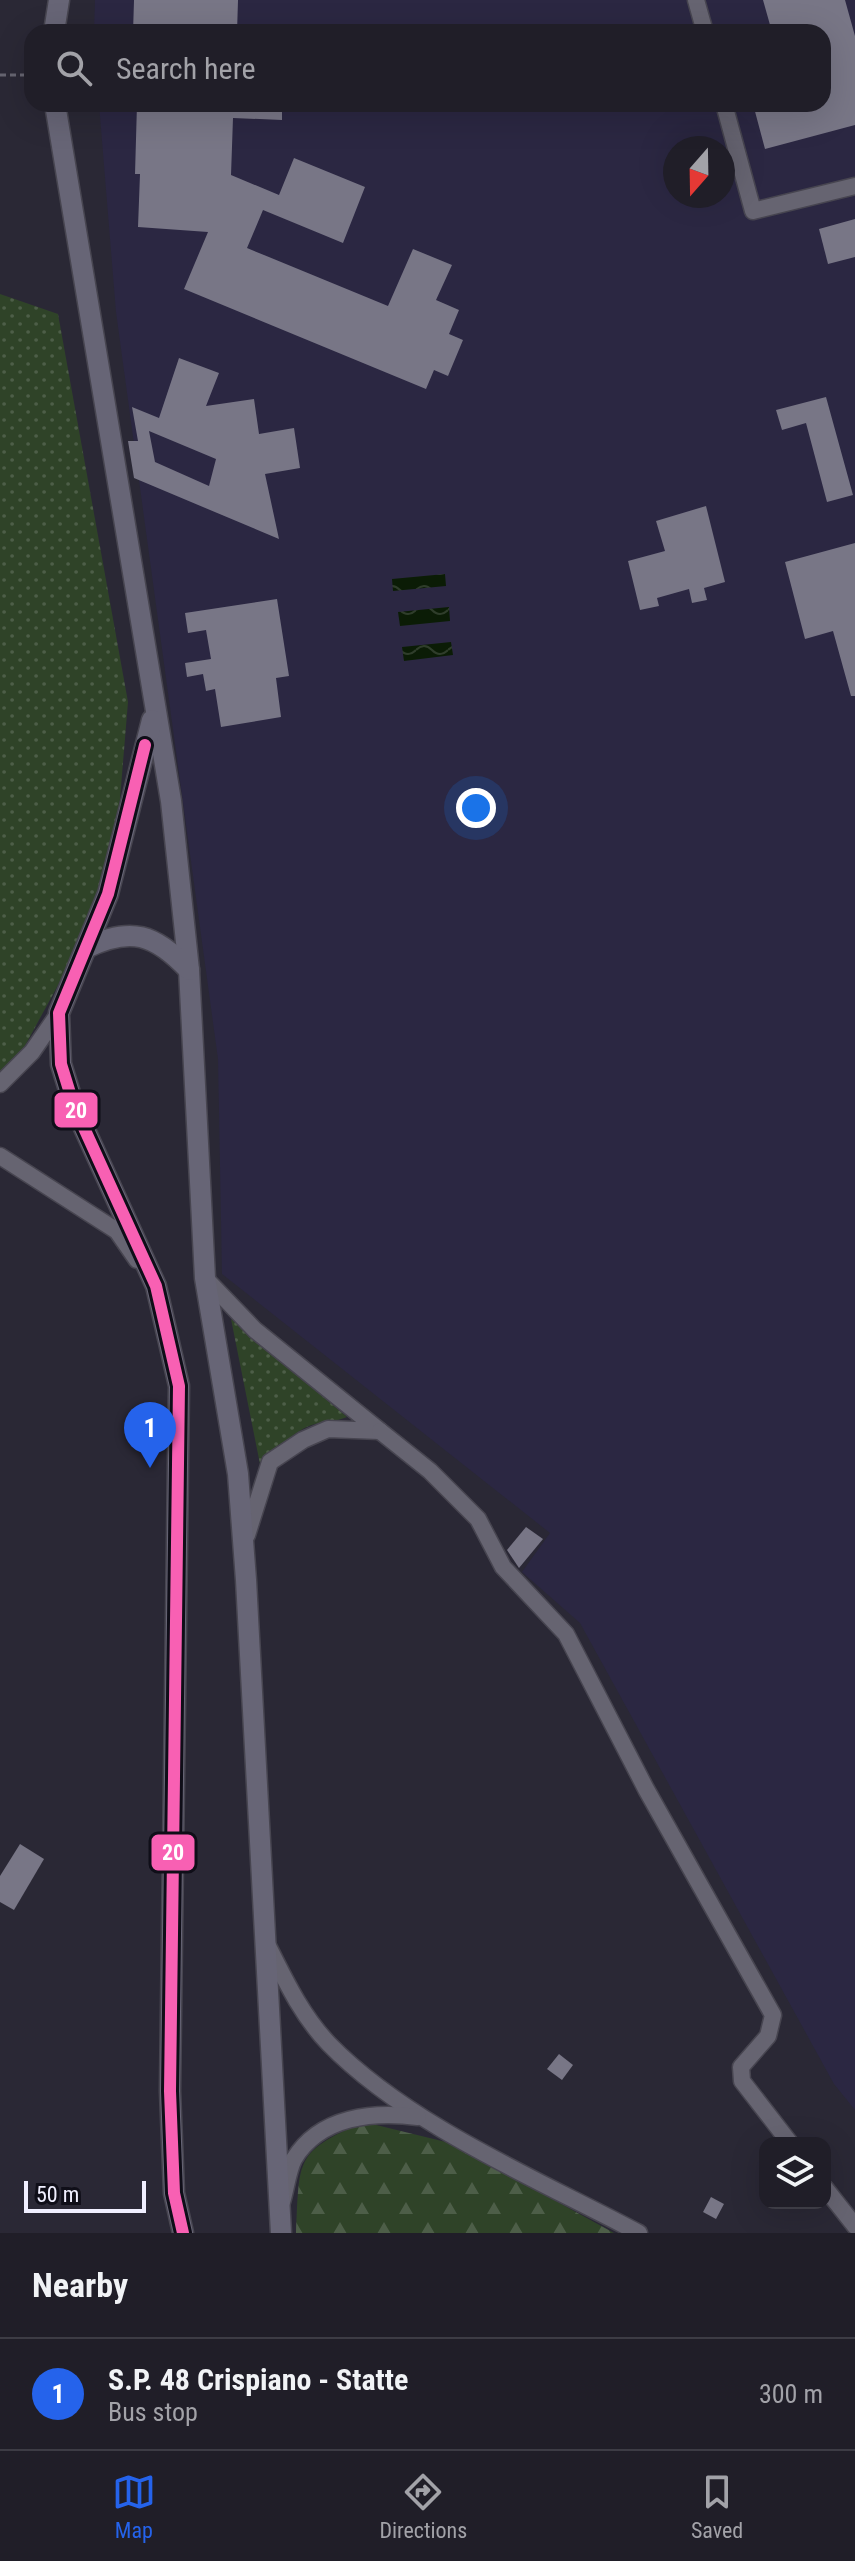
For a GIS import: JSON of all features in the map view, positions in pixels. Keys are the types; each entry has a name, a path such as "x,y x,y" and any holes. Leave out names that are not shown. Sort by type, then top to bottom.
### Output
{"main road":[{"path":"55,24 59,0"},
{"path":"56,112 153,712 171,801 189,970 205,1278 238,1474 244,1548 281,2233"},
{"path":"153,712 108,894 59,1013 61,1064 74,1106 156,1286 179,1386 170,2091 174,2193 183,2233"},
{"path":"86,948 112,935 145,937 167,947 189,970"}],"street":[{"path":"696,0 703,24"},
{"path":"726,112 753,211 855,186"},
{"path":"0,1084 32,1052 59,1013"},
{"path":"0,1156 117,1231 156,1286"},
{"path":"205,1278 255,1330 430,1471 478,1519 503,1567 566,1634 646,1789 773,2015 768,2036 741,2067 742,2081 785,2137"},
{"path":"244,1548 270,1462 303,1440 328,1429 380,1431"},
{"path":"267,1945 295,1999 329,2044 419,2117 639,2233"},
{"path":"280,2211 294,2159 327,2125 385,2112 419,2117"},
{"path":"831,2196 855,2226"}],"path":[{"path":"0,75 24,75"}],"shaded area":[{"path":"95,0 855,0 855,2110 834,2084 580,1623 522,1572 550,1533 222,1274 218,1059 116,312 100,112 831,112 831,24 94,24"}],"green space":[{"path":"0,294 58,314 128,702 116,847 70,963 14,1066 0,1076"},
{"path":"231,1319 347,1417 315,1424 300,1431 285,1442 261,1469"},
{"path":"364,2122 450,2143 614,2233 296,2233 298,2190 305,2162 312,2151 324,2142"}],"water":[{"path":"445,574 446,586 393,591 392,579"},
{"path":"449,607 450,621 400,626 398,612"},
{"path":"451,642 453,655 404,661 402,647"}],"building":[{"path":"134,0 238,0 237,24 133,24"},
{"path":"763,0 845,0 855,36 855,125 765,149 755,112 831,112 831,24 770,24"},
{"path":"137,112 282,112 282,120 233,118 231,175 279,195 294,158 365,187 343,243 263,210 247,248 388,306 413,249 452,265 436,300 459,310 449,334 463,340 448,376 434,370 426,389 184,289 208,232 138,227 140,174 135,174"},
{"path":"855,219 855,257 828,264 819,229"},
{"path":"179,358 219,373 206,406 254,399 259,434 294,428 300,468 265,474 279,539 134,478 128,441 138,441 132,407 159,418","holes":["149,431 216,459 209,486 155,462"]},
{"path":"826,397 853,495 827,502 806,423 782,430 776,410"},
{"path":"706,506 725,582 704,588 707,600 692,603 689,589 657,598 659,606 640,610 628,561 665,551 656,521"},
{"path":"855,543 855,696 851,696 833,631 805,639 785,562"},
{"path":"277,599 289,676 276,678 281,717 221,727 215,689 206,691 203,674 187,677 185,663 211,659 206,630 188,633 185,613"},
{"path":"526,1527 543,1539 519,1568 507,1550"},
{"path":"20,1844 44,1859 14,1910 0,1902 0,1876"},
{"path":"559,2054 573,2065 562,2080 547,2069"},
{"path":"711,2197 724,2204 716,2219 703,2212"}],"transit line":[{"name":"20","path":"145,745 108,894 59,1013 61,1064 74,1106 156,1286 179,1386 170,2091 174,2193 183,2233"}],"place":[{"name":"S.P. 48 Crispiano - Statte","path":"150,1468"}]}
